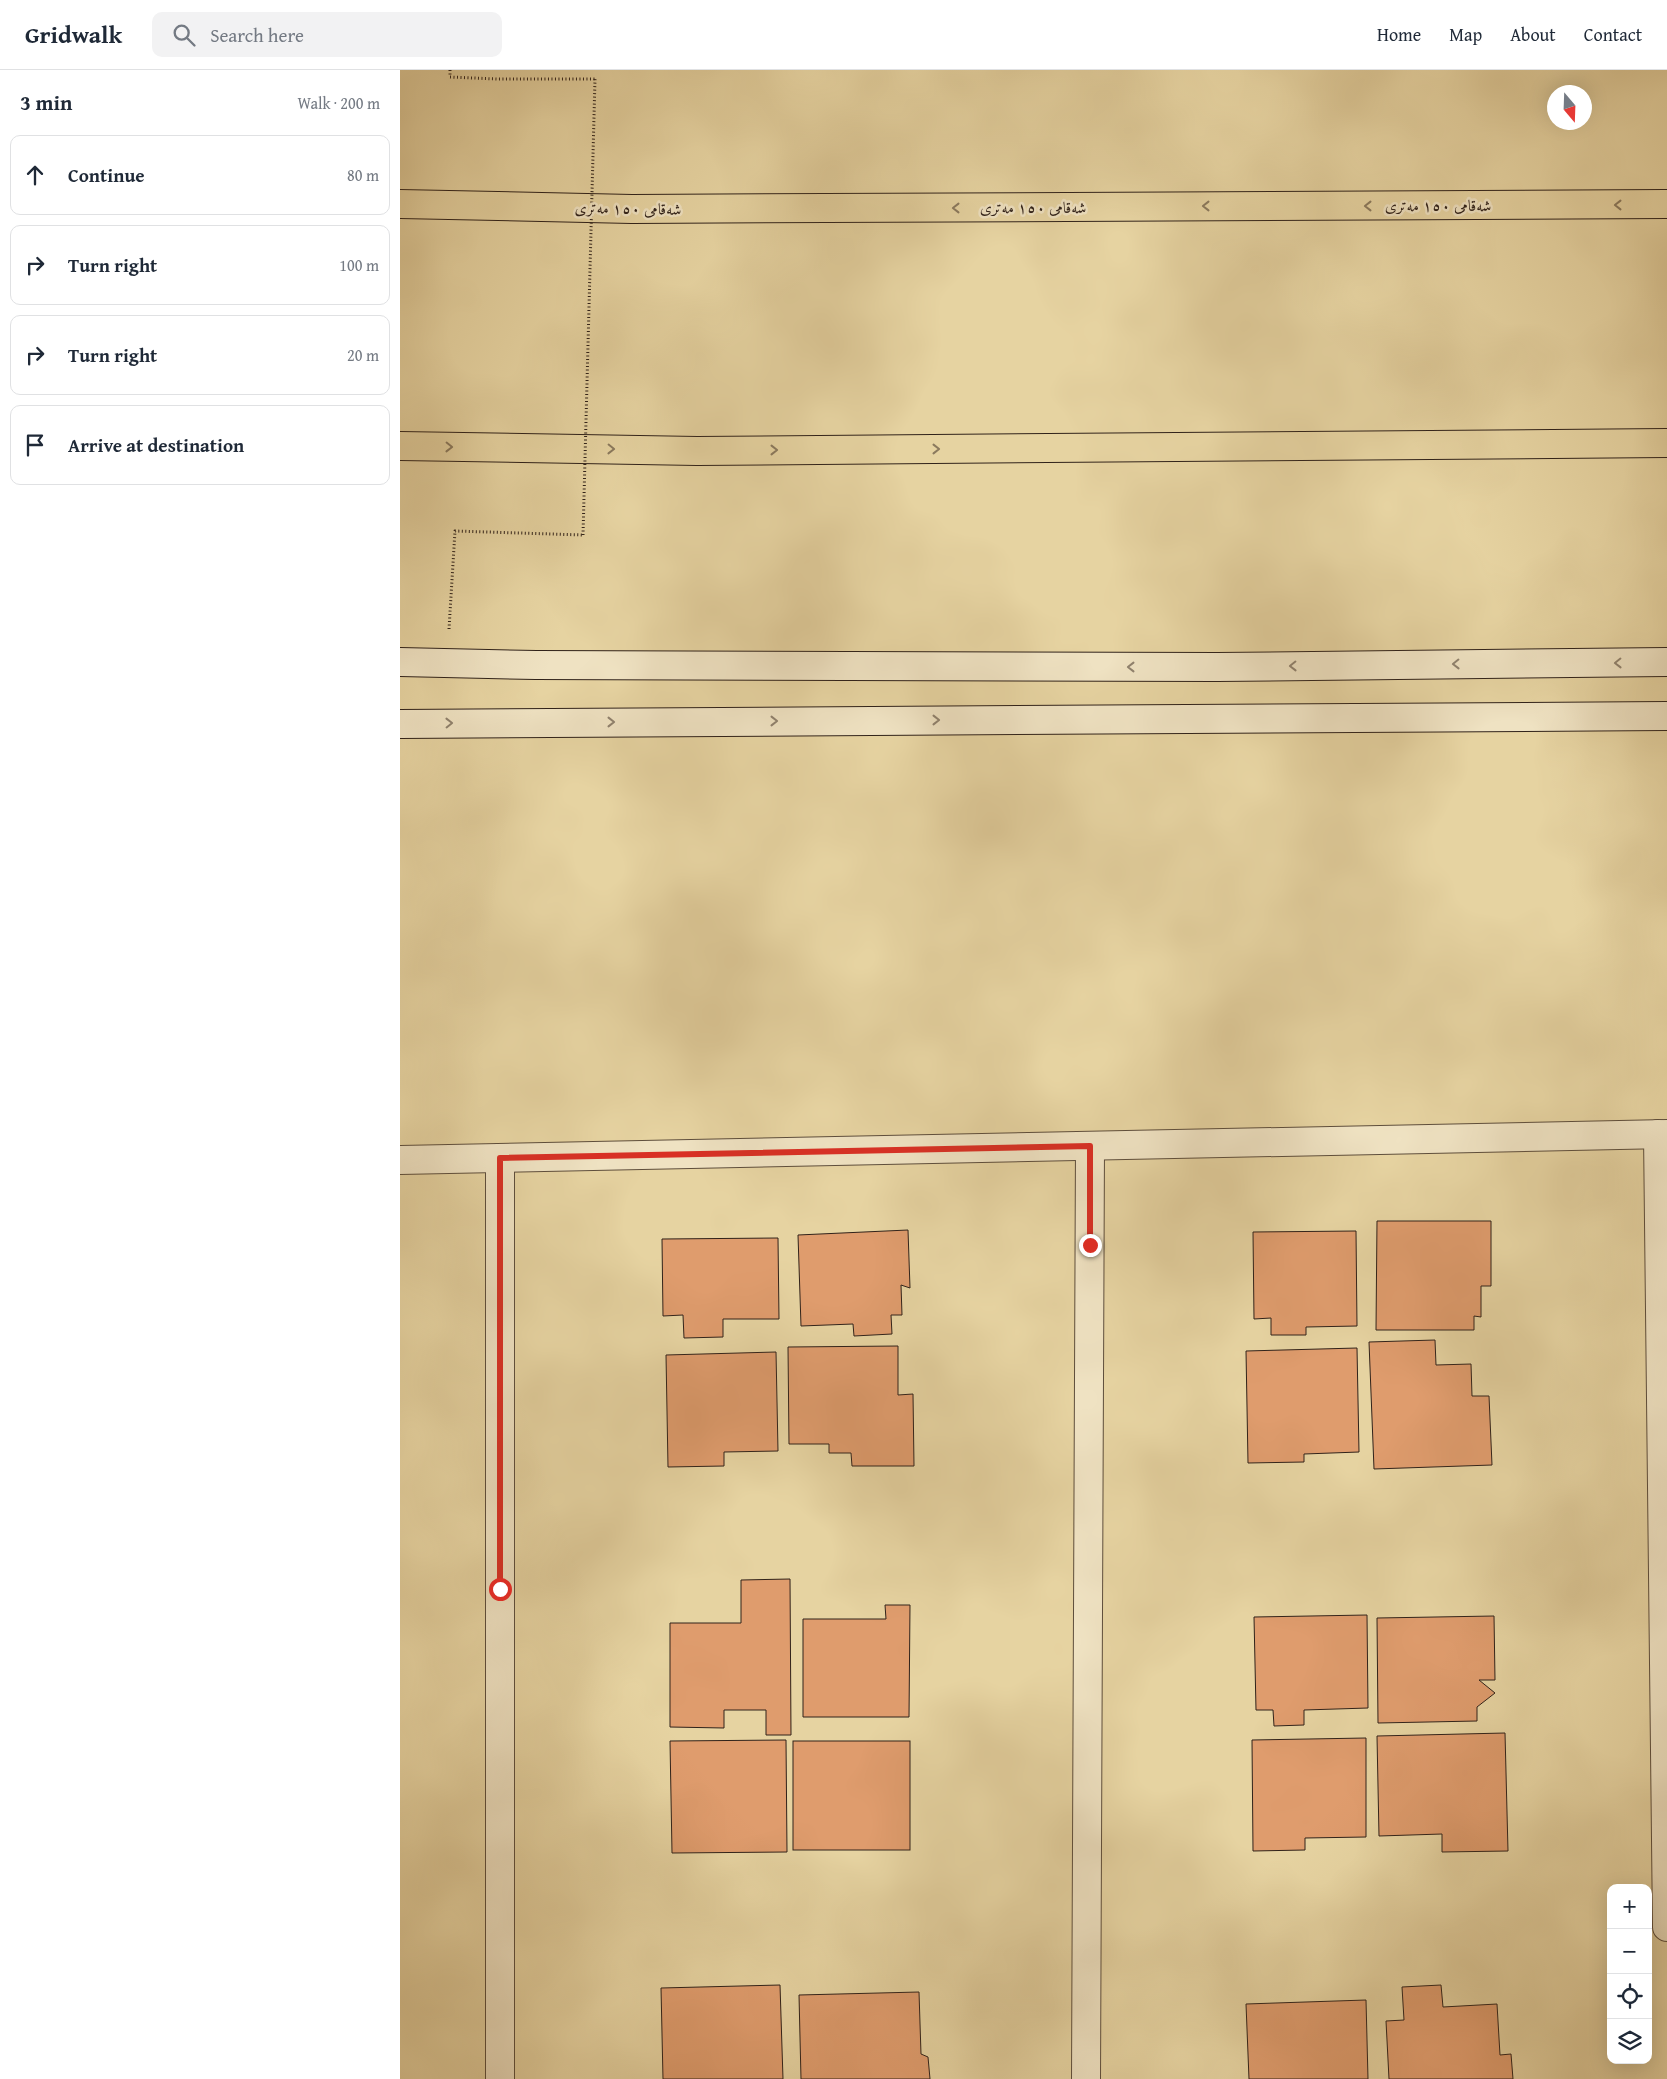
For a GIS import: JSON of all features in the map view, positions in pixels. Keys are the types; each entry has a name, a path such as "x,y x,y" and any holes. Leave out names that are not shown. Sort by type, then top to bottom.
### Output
{"highway":[{"name":"شەقامی ١٥٠ مەتری","path":"400,204 632,209 1667,204"},
{"path":"400,446 707,450 1667,443"}],"street":[{"path":"400,662 556,665 1217,667 1667,662"},
{"path":"400,724 1667,716"},
{"path":"400,1160 1663,1134 1667,1927"},
{"path":"1086,2079 1090,1146"},
{"path":"500,1158 500,2079"}],"path":[{"path":"450,70 450,77 498,80 595,79 583,535 482,532"}],"building":[{"path":"1377,1221 1491,1221 1491,1286 1481,1286 1481,1317 1474,1316 1474,1330 1376,1330"},
{"path":"908,1230 910,1288 901,1285 902,1315 891,1315 892,1334 854,1336 853,1324 801,1326 798,1235"},
{"path":"1356,1231 1357,1326 1306,1327 1306,1335 1271,1335 1271,1318 1254,1319 1253,1232"},
{"path":"778,1238 779,1319 723,1319 723,1337 684,1338 683,1315 663,1316 662,1239"},
{"path":"1435,1340 1436,1365 1471,1364 1472,1396 1489,1396 1492,1465 1374,1469 1369,1342"},
{"path":"898,1346 898,1395 913,1394 914,1466 852,1466 851,1453 829,1453 829,1444 789,1444 788,1347"},
{"path":"1357,1348 1359,1452 1304,1454 1304,1462 1248,1463 1246,1351"},
{"path":"776,1352 778,1451 724,1452 724,1466 668,1467 666,1355"},
{"path":"790,1579 791,1735 766,1735 766,1710 724,1710 724,1728 670,1727 670,1623 741,1623 741,1580"},
{"path":"885,1605 910,1605 909,1717 803,1717 803,1619 886,1619"},
{"path":"1367,1615 1368,1708 1304,1710 1304,1725 1274,1726 1273,1710 1256,1710 1254,1617"},
{"path":"1494,1616 1495,1680 1479,1680 1495,1693 1477,1707 1477,1721 1378,1723 1377,1618"},
{"path":"1505,1733 1508,1851 1442,1852 1442,1834 1379,1836 1377,1736"},
{"path":"1366,1738 1366,1837 1305,1838 1305,1850 1253,1851 1252,1740"},
{"path":"786,1740 787,1852 672,1853 670,1741"},
{"path":"793,1741 910,1741 910,1850 793,1850"},
{"path":"780,1985 783,2079 663,2079 661,1988"},
{"path":"1441,1985 1443,2007 1497,2004 1500,2055 1511,2054 1513,2079 1389,2079 1386,2021 1404,2020 1402,1987"},
{"path":"919,1992 921,2054 928,2057 930,2079 801,2079 799,1995"},
{"path":"1366,2000 1368,2079 1249,2079 1246,2004"}],"route":[{"path":"500,1589 500,1158 1090,1146 1090,1245"}]}
